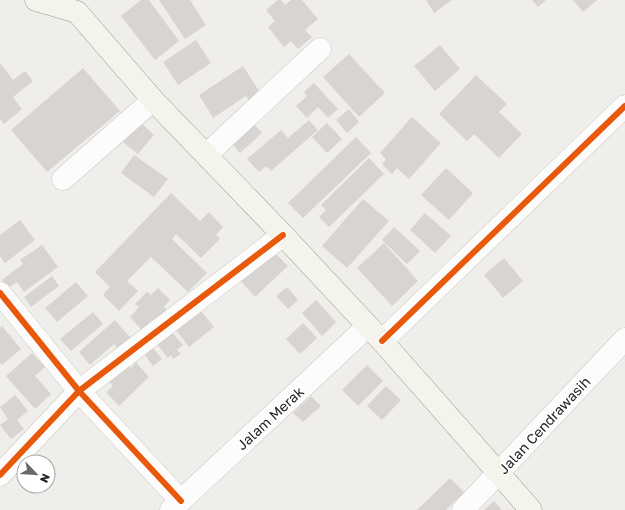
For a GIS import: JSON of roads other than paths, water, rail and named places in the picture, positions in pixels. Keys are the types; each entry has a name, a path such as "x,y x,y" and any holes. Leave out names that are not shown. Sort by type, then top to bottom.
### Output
{"main road":[{"path":"36,0 78,6 153,100 283,235 375,334 531,510"}],"street":[{"path":"206,155 320,49"},
{"path":"63,179 153,100"},
{"name":"Jalam Merak","path":"176,505 375,334 625,106"},
{"path":"0,475 79,391 283,235"},
{"path":"0,292 79,391 176,505"},
{"name":"Jalan Cendrawasih","path":"463,510 625,339"}]}
